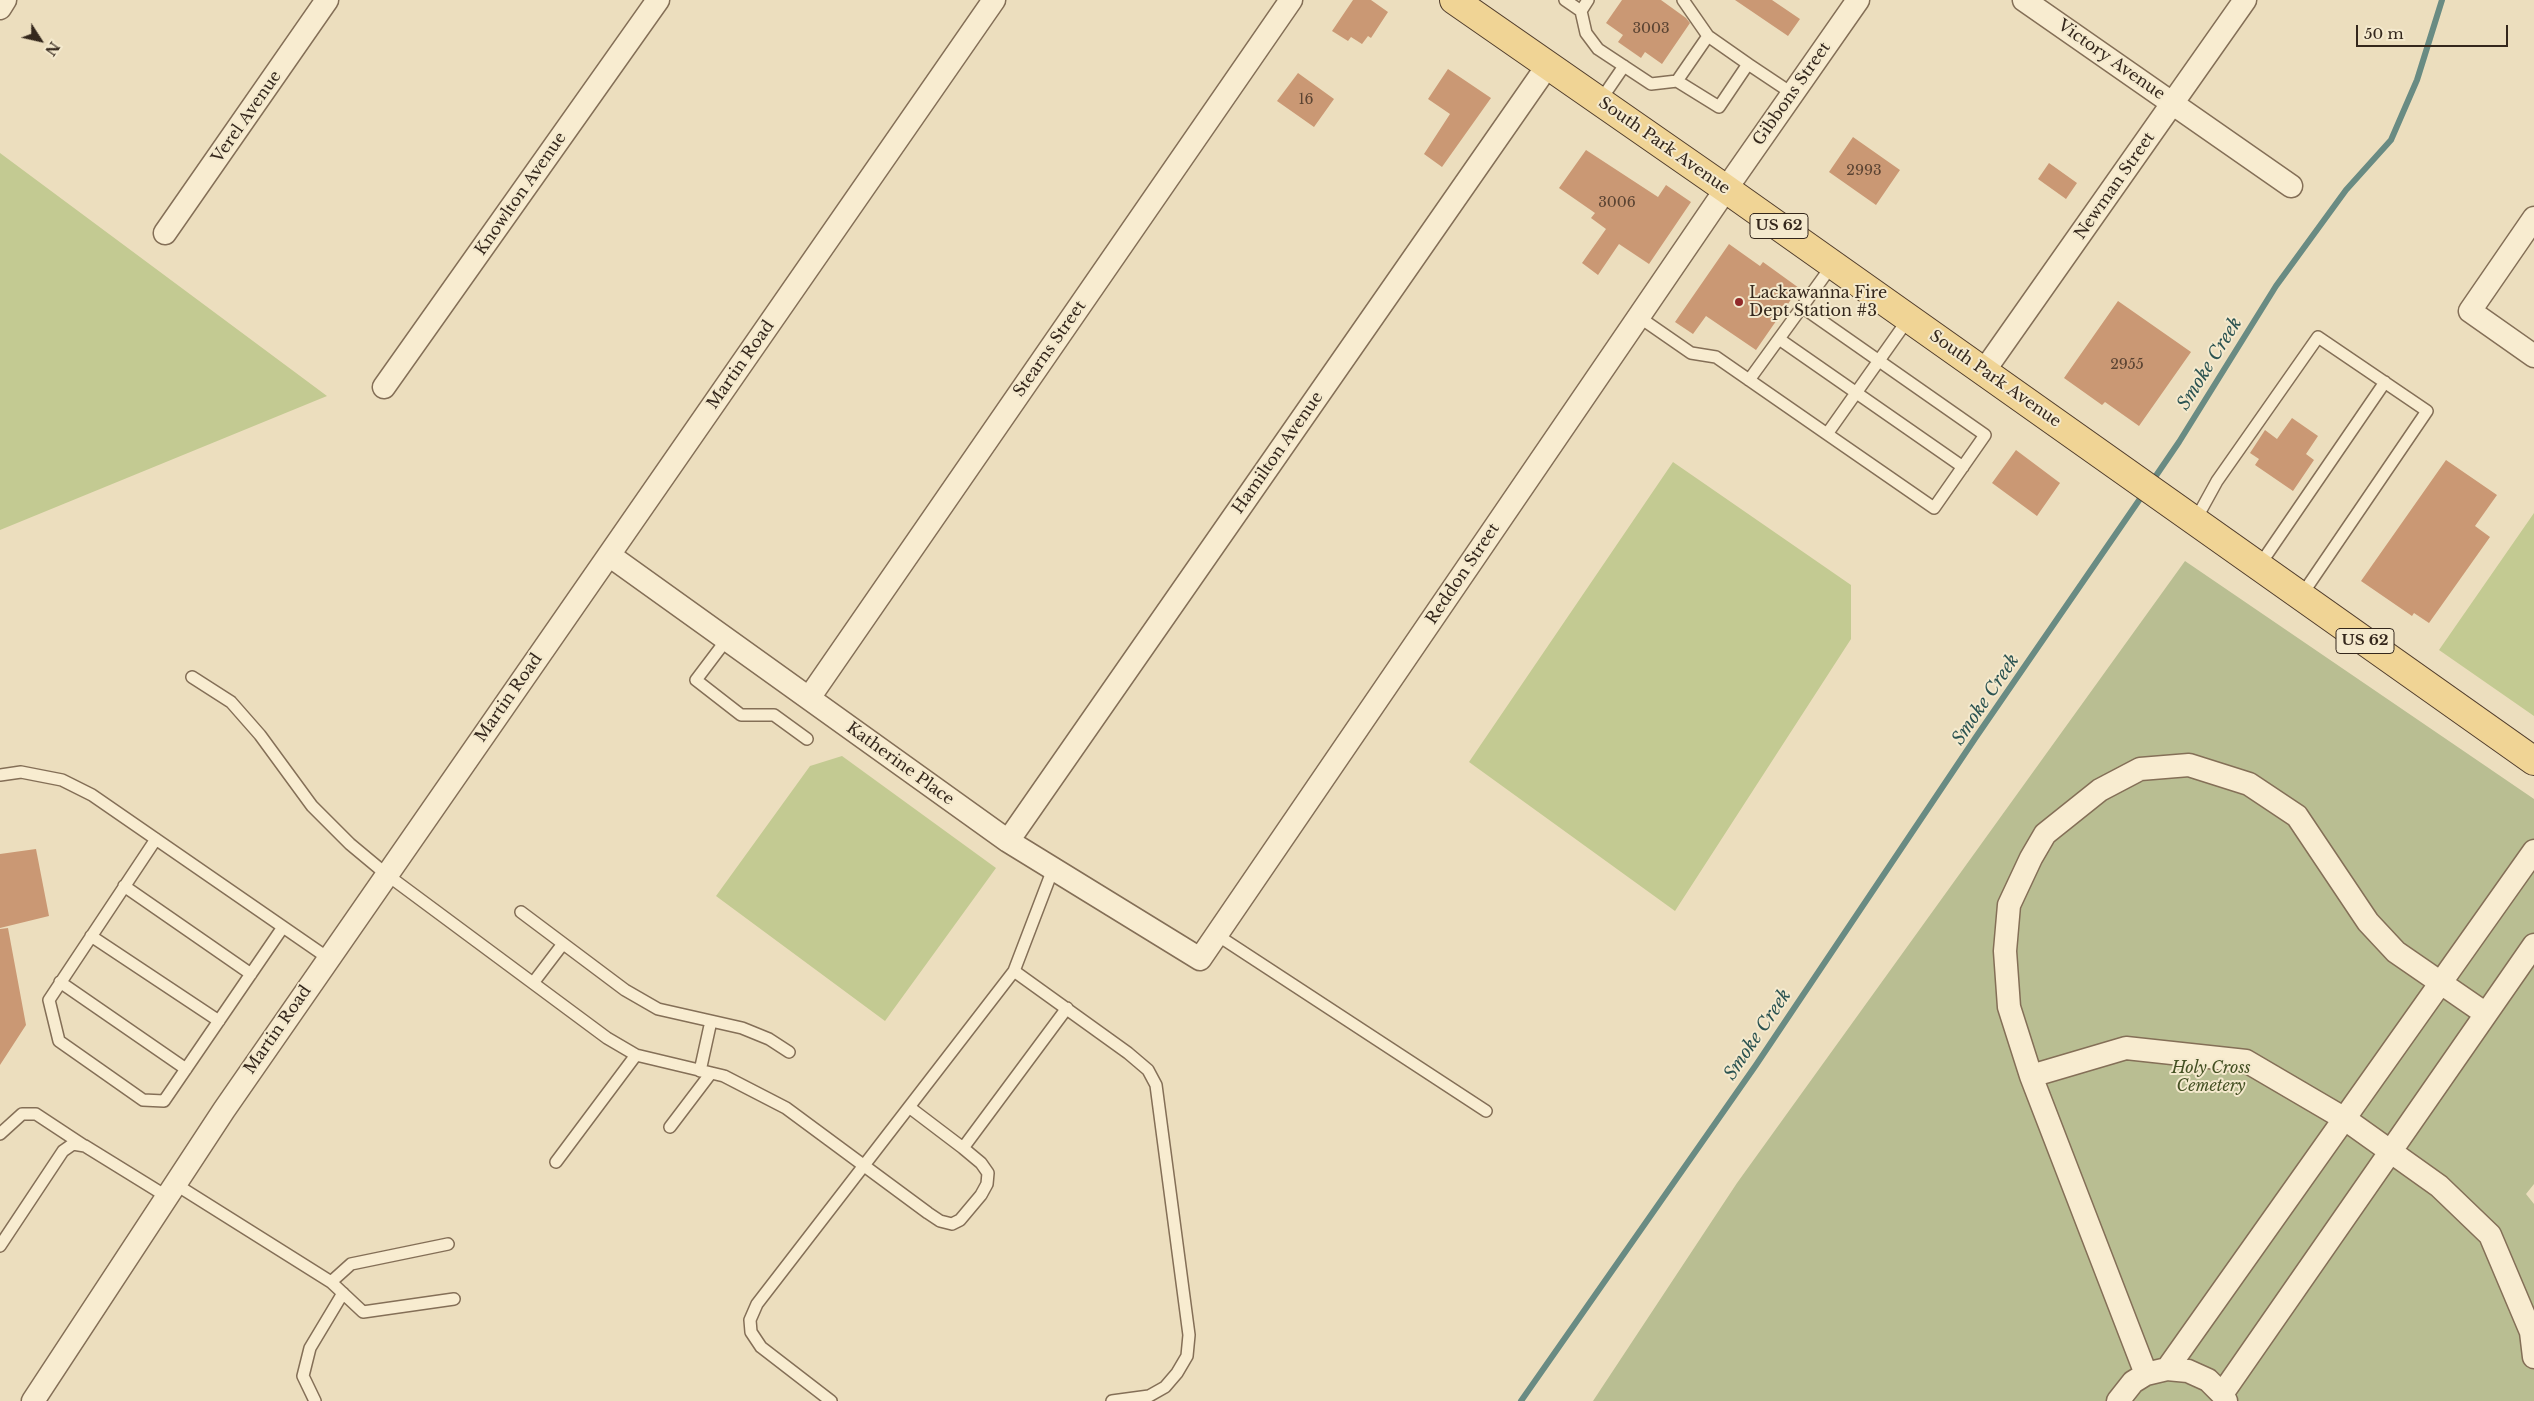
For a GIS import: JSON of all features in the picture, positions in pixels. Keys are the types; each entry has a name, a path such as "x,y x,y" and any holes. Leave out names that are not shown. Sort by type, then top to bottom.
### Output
{"main road":[{"name":"South Park Avenue","path":"1457,1 2534,760"}],"street":[{"path":"0,8 5,0"},
{"name":"Verel Avenue","path":"165,233 327,0"},
{"name":"Knowlton Avenue","path":"384,387 658,0"},
{"name":"Martin Road","path":"33,1401 171,1190 328,958 610,555 994,0"},
{"name":"Stearns Street","path":"809,698 1291,0"},
{"name":"Gibbons Street","path":"1726,189 1858,0"},
{"name":"Victory Avenue","path":"2024,0 2291,186"},
{"name":"Newman Street","path":"1984,371 2245,0"},
{"name":"Hamilton Avenue","path":"1008,841 1548,65"},
{"name":"Reddon Street","path":"1200,959 1726,189"},
{"path":"2534,218 2470,311 2534,356"},
{"name":"Katherine Place","path":"610,555 1008,841 1200,959"},
{"path":"2156,1372 2031,1076 2009,1006 2005,951 2010,905 2030,858 2045,834 2100,790 2140,769 2189,766 2248,784 2297,816 2368,922 2396,952 2486,1014"},
{"path":"2156,1372 2345,1119 2534,851"},
{"path":"2118,1401 2133,1382 2156,1372 2188,1371 2208,1380 2224,1397 2391,1150 2534,945"},
{"path":"2031,1076 2126,1048 2246,1061 2345,1119 2391,1150 2439,1186 2490,1235 2531,1332 2534,1357"}],"lane":[{"path":"1565,0 1581,11 1586,33 1598,49 1651,84 1677,81 1719,107 1748,64"},
{"path":"1581,11 1588,0"},
{"path":"1684,0 1708,36 1792,94"},
{"path":"1677,81 1708,36"},
{"path":"1600,101 1624,66"},
{"path":"1749,380 1832,264"},
{"path":"1639,317 1691,353 1716,357 1934,508 1985,435 1802,307"},
{"path":"1828,434 1909,318"},
{"path":"2195,521 2217,481 2318,337 2426,411 2301,596"},
{"path":"1778,339 1963,467"},
{"path":"2259,566 2385,382"},
{"path":"727,639 696,680 741,715 774,715 807,739"},
{"path":"192,677 232,702 260,735 312,806 350,844 386,874 607,1038 636,1055 724,1076 786,1108 940,1221 952,1224 960,1220 981,1195 987,1184 988,1174 981,1163 909,1107"},
{"path":"0,775 21,772 62,780 92,795 328,958"},
{"path":"156,839 49,1000 59,1041 143,1100 164,1101 283,927"},
{"path":"831,1401 761,1347 752,1332 750,1320 757,1304 1014,971 1053,868"},
{"path":"124,886 251,974"},
{"path":"521,912 562,945 625,990 658,1009 742,1028 769,1039 789,1052"},
{"path":"1217,935 1486,1111"},
{"path":"91,936 219,1021"},
{"path":"533,983 562,945"},
{"path":"1014,971 1128,1053 1148,1070 1156,1085 1189,1335 1187,1356 1177,1373 1165,1387 1149,1396 1112,1401"},
{"path":"60,982 186,1069"},
{"path":"963,1148 1067,1008"},
{"path":"670,1128 705,1072 711,1021"},
{"path":"556,1162 636,1055"},
{"path":"0,1134 22,1114 36,1114 85,1146 171,1190 331,1282 362,1312 454,1300"},
{"path":"0,1246 63,1151 73,1144 85,1146"},
{"path":"331,1282 351,1264 448,1244"},
{"path":"315,1401 303,1376 310,1348 343,1294"}],"green space":[{"path":"0,153 327,396 0,530"},
{"path":"1673,462 1851,585 1851,639 1675,911 1469,762"},
{"path":"2534,513 2534,716 2439,650"},
{"name":"Holy Cross Cemetery","path":"2185,561 2534,799 2534,1184 2526,1194 2534,1204 2534,1401 1593,1401 1737,1183"},
{"path":"842,756 996,868 885,1021 716,896 810,766"}],"building":[{"path":"1353,0 1371,0 1388,12 1371,38 1368,36 1362,44 1351,37 1348,41 1332,31"},
{"path":"1622,0 1661,0 1690,23 1662,64 1645,52 1641,58 1618,42 1623,35 1606,23"},
{"path":"1735,0 1772,0 1800,19 1788,36"},
{"path":"1448,69 1491,98 1442,167 1424,154 1450,114 1428,99"},
{"path":"1298,73 1334,99 1314,127 1277,101"},
{"path":"1853,137 1900,170 1876,205 1829,172"},
{"path":"1586,150 1658,197 1666,185 1691,202 1649,264 1619,244 1598,275 1582,263 1606,229 1591,218 1595,213 1559,188"},
{"path":"2049,163 2077,183 2066,199 2038,179"},
{"name":"Lackawanna Fire Dept Station #3","path":"1729,244 1760,266 1763,262 1799,288 1756,350 1706,316 1693,334 1675,322"},
{"path":"2118,301 2191,352 2139,426 2105,402 2102,405 2064,378"},
{"path":"2292,418 2318,436 2306,454 2314,460 2293,491 2255,465 2259,459 2250,453 2265,430 2277,439"},
{"path":"2016,450 2060,483 2037,516 1992,483"},
{"path":"2446,460 2497,495 2475,526 2490,537 2429,623 2414,613 2412,616 2361,581"},
{"path":"36,849 49,916 0,928 0,854"},
{"path":"8,928 26,1025 0,1065 0,929"}],"waterway":[{"name":"Smoke Creek","path":"2151,483 2179,442 2276,286 2346,190 2391,140 2417,80 2442,0"},
{"name":"Smoke Creek","path":"1521,1401 1756,1065 1976,737 2144,493"}],"place":[{"name":"Lackawanna Fire Dept Station #3","path":"1739,302"}]}
